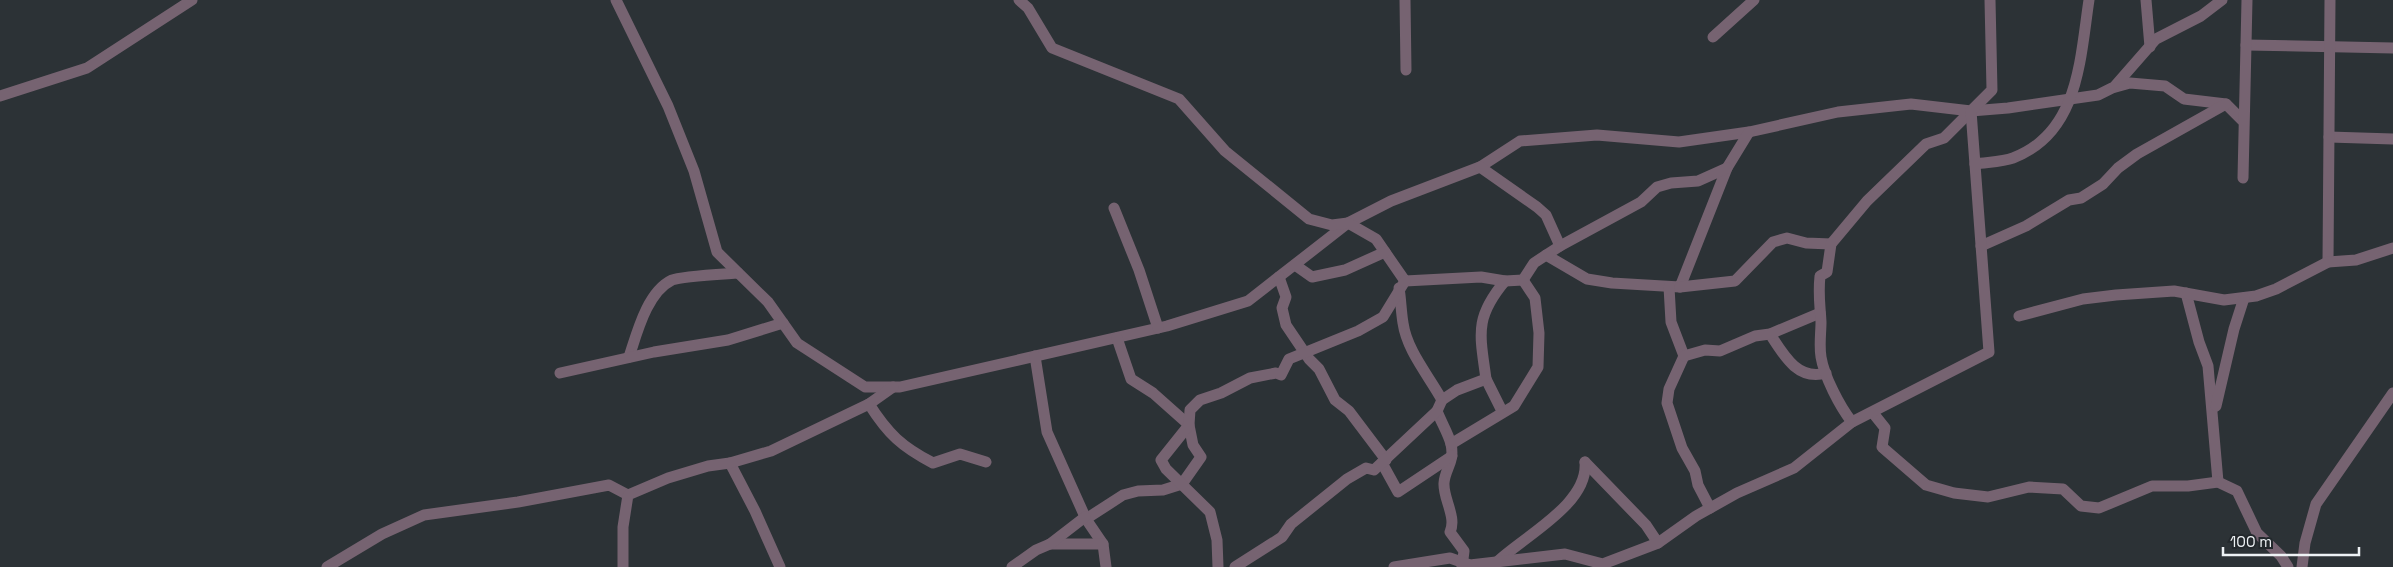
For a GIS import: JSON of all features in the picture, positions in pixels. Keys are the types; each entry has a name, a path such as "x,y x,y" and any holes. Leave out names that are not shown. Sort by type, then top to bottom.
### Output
{"street":[{"path":"0,96 87,68 192,0"},
{"path":"616,0 668,106 694,171 717,252 768,302 797,343 865,387 893,387 1117,338 1158,328 1248,301 1348,223 1391,200 1480,167 1520,140 1597,135 1678,142 1749,132 1838,112 1911,104 1971,111 2008,108 2098,95 2112,88 2130,83 2165,86 2184,99 2226,104 2242,120"},
{"path":"1019,0 1028,8 1052,48 1179,99 1225,151 1309,218 1332,225 1348,223 1376,239 1402,285 1403,324 1413,352 1442,400"},
{"path":"1405,0 1406,70"},
{"path":"1714,37 1754,0"},
{"path":"1852,422 1843,411 1826,374 1821,355 1820,313 1817,296 1820,276 1827,272 1830,244 1867,201 1926,144 1944,138 1992,90 1990,0"},
{"path":"1975,164 2013,158 2042,141 2056,126 2071,99 2081,61 2089,0"},
{"path":"2146,0 2150,47"},
{"path":"2112,88 2156,39 2202,16 2222,0"},
{"path":"2243,178 2242,120 2246,0"},
{"path":"2328,262 2330,0"},
{"path":"2246,45 2393,48"},
{"path":"1981,246 2026,226 2069,200 2081,198 2103,184 2118,168 2138,154 2226,104"},
{"path":"1394,567 1450,558 1463,565 1470,565 1565,554 1603,564 1658,543 1710,508 1737,493 1794,468 1852,422 1989,352 1971,111"},
{"path":"1710,508 1698,485 1695,471 1682,448 1667,403 1669,389 1684,356 1671,322 1674,287 1727,168 1749,132"},
{"path":"2329,137 2393,139"},
{"path":"1480,167 1538,207 1546,215 1560,246"},
{"path":"1523,280 1534,263 1560,246 1641,202 1656,187 1671,183 1698,181 1727,168"},
{"path":"1114,208 1125,232 1158,328"},
{"path":"1546,255 1587,279 1612,283 1674,287 1735,281 1773,242 1787,238 1806,243 1830,244"},
{"path":"2019,316 2083,299 2174,291 2224,300 2244,298 2276,289 2328,262 2356,260 2393,248"},
{"path":"1295,265 1312,277 1345,270 1385,252"},
{"path":"629,357 646,307 670,280 684,277 738,273"},
{"path":"1279,277 1286,297 1282,308 1286,325 1305,354 1319,369 1335,400 1349,411 1384,462 1398,492 1452,456"},
{"path":"1402,285 1481,277 1505,281 1523,280"},
{"path":"1451,444 1502,411 1514,406 1538,367 1540,333 1535,298 1523,280"},
{"path":"1502,411 1486,379 1480,338 1483,315 1489,299 1505,281"},
{"path":"1012,567 1123,495 1138,491 1163,490 1182,484 1201,457 1194,444 1189,425 1190,410 1200,400 1222,393 1250,378 1276,373 1281,374 1289,359 1358,332 1383,317 1402,285"},
{"path":"2186,293 2199,342 2208,366 2214,417 2218,482"},
{"path":"2214,417 2234,329 2244,298"},
{"path":"1684,356 1705,350 1720,350 1754,336 1770,334 1820,313"},
{"path":"560,373 629,357 728,340 783,323"},
{"path":"1770,334 1783,354 1801,372 1815,376 1826,374"},
{"path":"1117,338 1131,380 1153,393 1189,425"},
{"path":"1035,356 1047,432 1086,518 1103,544 1106,567"},
{"path":"1235,567 1282,537 1291,524 1347,479 1366,468 1374,470 1384,462 1437,412 1442,400 1457,390 1486,379"},
{"path":"628,495 668,478 771,451 869,404 893,387"},
{"path":"2302,567 2305,543 2316,504 2393,393"},
{"path":"869,404 879,420 906,449 933,463 960,454 986,462"},
{"path":"1437,412 1451,444 1452,461 1444,482 1445,499 1453,522 1450,532 1464,551 1463,565"},
{"path":"1873,412 1885,428 1882,447 1926,485 1954,493 1988,497 2029,487 2063,489 2081,506 2099,508 2152,486 2188,486 2218,482 2238,491 2258,533 2281,556 2288,567"},
{"path":"1189,425 1161,460 1166,469 1210,512 1217,540 1218,567"},
{"path":"1497,562 1515,545 1541,529 1566,506 1586,475 1585,462 1646,525 1658,543"},
{"path":"730,463 755,511 780,567"},
{"path":"327,567 382,534 424,515 518,502 609,485 628,495"},
{"path":"623,567 623,527 628,495"},
{"path":"1050,544 1103,544"}]}
